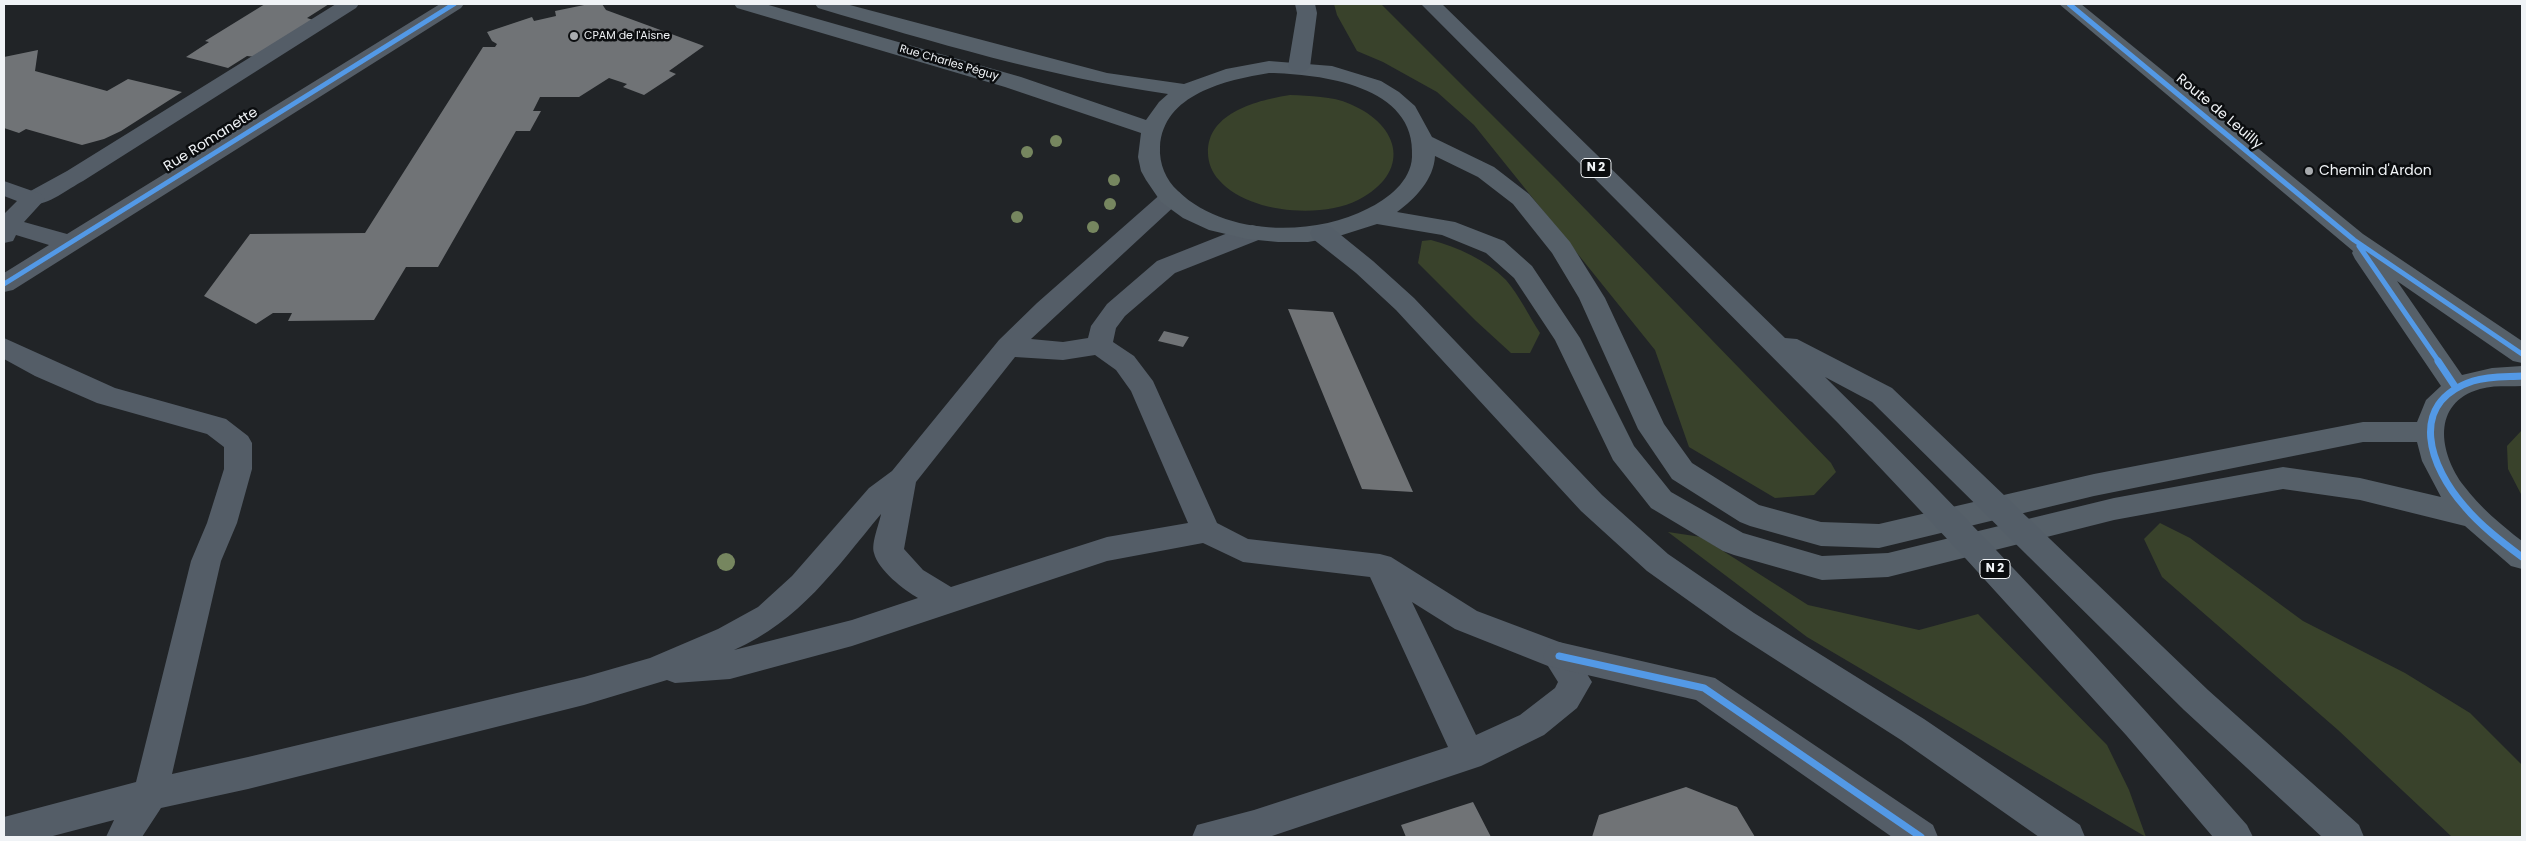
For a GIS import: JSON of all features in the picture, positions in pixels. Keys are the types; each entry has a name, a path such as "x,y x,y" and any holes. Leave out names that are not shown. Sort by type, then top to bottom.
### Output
{"main road":[{"name":"Rue Charles Péguy","path":"744,4 1013,82 1152,129"},
{"name":"Rue Charles Péguy","path":"825,4 915,30 1107,79 1189,91"},
{"path":"1299,67 1307,13 1305,4"},
{"name":"N 2","path":"1431,4 1848,416 1977,550 2138,724 2235,837"},
{"name":"Route de Leuilly","path":"2068,4 2354,240"},
{"path":"1269,67 1299,67 1335,72 1359,80 1394,99 1413,119 1423,141 1422,168 1406,195 1375,216 1350,226 1322,233 1287,236 1252,233 1219,224 1192,213 1171,197 1154,175 1148,152 1152,129 1160,115 1189,91 1212,79 1240,71 1269,67"},
{"path":"1423,141 1486,172 1521,199 1561,248 1592,298 1652,429 1682,471 1750,514 1820,534 1879,536 2094,485 2363,432 2429,432"},
{"path":"1375,216 1447,228 1495,247 1523,272 1567,338 1623,452 1661,500 1734,543 1822,568 1888,565 2114,509 2283,478 2360,489 2474,517"},
{"path":"1322,233 1354,256 1396,293 1574,483 1629,538 1678,579 1883,709 2068,837"},
{"path":"2354,240 2522,354"},
{"path":"2354,240 2423,337 2456,388"},
{"path":"1761,332 1882,395 2196,700 2347,837"},
{"path":"2522,376 2487,378 2456,388 2441,400 2432,414 2429,432 2433,458 2448,487 2474,517 2522,557"}],"street":[{"path":"5,230 33,199 84,171 349,4"},
{"name":"Rue Romanette","path":"4,284 436,10 454,4"},
{"path":"4,188 33,199"},
{"path":"4,833 150,794 257,771 584,691 656,670 729,638 769,616 802,585 879,496 902,479 1008,347 1046,309 1171,197"},
{"path":"5,230 70,243"},
{"path":"1099,345 1104,326 1116,310 1166,267 1252,233"},
{"path":"1008,347 1064,351 1099,345 1125,363 1143,388 1206,531"},
{"path":"4,347 44,368 107,396 216,426 238,442 238,470 222,523 206,561 150,794 123,837"},
{"path":"902,479 888,552 912,579 948,601"},
{"path":"656,670 730,665 852,633 1107,548 1206,531 1243,550 1380,566 1466,620 1558,656 1704,688 1921,837"},
{"path":"1380,566 1469,755"},
{"path":"1209,837 1254,826 1469,755 1532,725 1566,698 1576,682 1558,656"}],"green space":[{"path":"1334,4 1381,4 1559,182 1831,463 1836,472 1814,495 1775,498 1689,447 1655,350 1474,125 1437,92 1383,62 1357,51 1337,15"},
{"path":"1290,95 1343,101 1367,113 1381,124 1389,137 1393,150 1392,164 1386,177 1375,189 1358,200 1343,206 1325,210 1285,210 1247,200 1231,191 1219,180 1212,171 1208,156 1210,139 1216,127 1237,110 1264,100"},
{"path":"1431,240 1451,246 1481,260 1506,280 1520,299 1540,333 1530,353 1511,353 1418,263 1422,241"},
{"path":"2522,430 2522,496 2508,469 2507,446"},
{"path":"2160,523 2190,538 2303,621 2405,673 2470,713 2522,765 2522,837 2452,837 2338,730 2162,577 2144,539"},
{"path":"1668,532 1701,537 1808,605 1919,630 1978,614 2107,745 2129,790 2146,837 1807,637"}],"building":[{"path":"265,4 329,4 307,18 313,20 256,57 247,56 228,68 186,57 209,42 205,41"},
{"path":"589,4 602,4 606,10 704,46 669,71 676,74 644,95 623,87 627,84 609,78 579,97 540,97 533,111 541,111 530,131 516,131 438,267 406,267 374,320 288,321 292,313 273,313 256,324 204,296 250,234 365,233 483,47 495,47 497,44 492,41 487,32 532,17 534,21 556,16 555,11"},
{"path":"38,50 35,71 107,91 128,79 182,92 121,131 104,139 82,145 26,129 19,133 4,128 4,57"},
{"path":"1288,309 1333,312 1413,492 1362,489"},
{"path":"1164,331 1189,337 1183,347 1158,341"},
{"path":"1686,787 1737,807 1755,837 1592,837 1599,815"},
{"path":"1473,802 1491,837 1406,837 1401,825"}],"cycle path":[{"path":"4,284 454,4"},
{"path":"2069,4 2354,240 2522,354"},
{"path":"2359,246 2423,337 2456,388"},
{"path":"2522,376 2496,377 2473,381 2452,391 2436,407 2430,429 2431,444 2436,461 2443,478 2453,493 2479,522 2522,557"},
{"path":"1559,656 1704,688 1921,837"}],"place":[{"name":"CPAM de l'Aisne","path":"574,36"},
{"name":"Chemin d'Ardon","path":"2309,171"}]}
